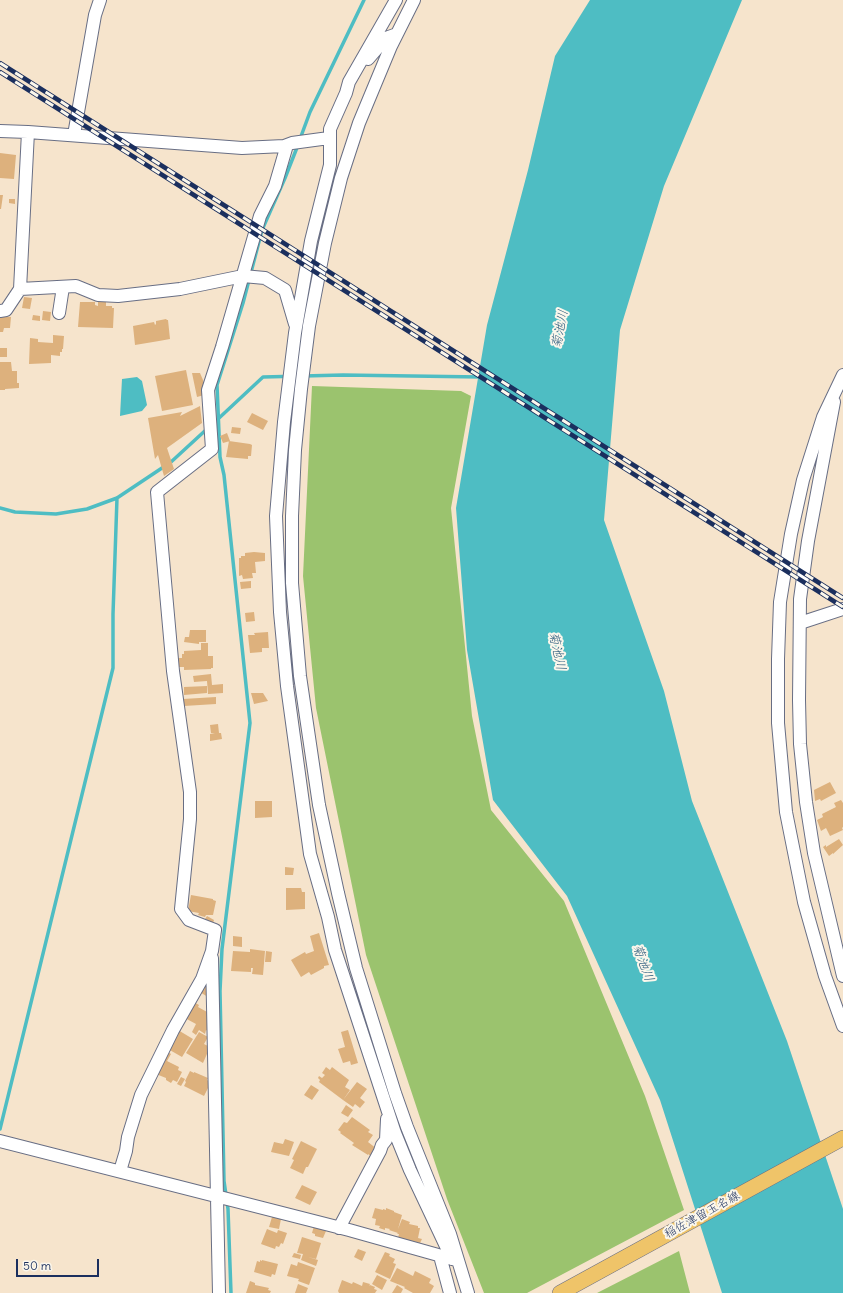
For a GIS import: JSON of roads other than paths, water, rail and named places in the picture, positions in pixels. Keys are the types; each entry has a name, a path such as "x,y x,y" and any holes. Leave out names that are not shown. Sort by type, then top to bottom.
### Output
{"main road":[{"name":"稲佐津留玉名線","path":"560,1293 843,1138"}],"street":[{"path":"74,135 95,15 100,0"},
{"path":"396,0 349,82 346,93 330,129 330,165 312,241 296,326 284,422 276,516 280,612 287,686 310,854 328,917 335,950 387,1112 410,1170 450,1258 468,1293"},
{"path":"414,0 397,34 359,123 341,178 325,244 311,318 300,389 292,516 292,583 300,676 320,805 336,886 356,968 395,1093 450,1234 450,1293"},
{"path":"349,82 386,38 397,34"},
{"path":"0,131 242,148 284,146 307,140 329,138"},
{"path":"0,311 6,310 20,289 28,132"},
{"path":"219,1293 212,951 215,930 188,920 181,909 190,819 190,792 173,671 157,492 212,449 208,390 260,216 275,186 289,144"},
{"path":"20,289 76,286 98,295 118,296 180,289 243,276 265,278 284,290 296,326"},
{"path":"59,314 62,287"},
{"path":"840,380 823,417 803,480 791,534 780,602 778,724 786,812 804,902 825,976 843,1026"},
{"path":"840,380 808,541 800,599 799,700 800,744 806,802 814,853 825,903 840,946 843,976"},
{"path":"800,623 843,609"},
{"path":"120,1172 128,1137 141,1095 173,1030 202,979 212,951"},
{"path":"339,1228 386,1140 387,1112"},
{"path":"2,1142 235,1201 450,1258"}],"water":[{"name":"菊池川","path":"590,0 742,0 664,186 620,330 604,520 664,691 692,801 787,1041 843,1209 843,1293 722,1293 660,1100 567,896 493,800 467,650 456,508 487,325 528,170 555,56"},
{"path":"137,377 142,381 147,405 142,411 120,416 122,379"}],"waterway":[{"path":"300,139 310,112 364,0"},
{"path":"231,1293 228,1209 224,1181 220,991 222,949 250,723 224,475 220,457 217,385 243,303 262,230 298,145"},
{"path":"218,419 263,377 343,375 481,377"},
{"path":"0,508 15,512 56,514 87,509 117,498 171,462 208,428"},
{"path":"0,1129 113,668 113,614 117,498"}],"railway":[{"path":"0,63 843,598"},
{"path":"0,72 843,607"}]}
